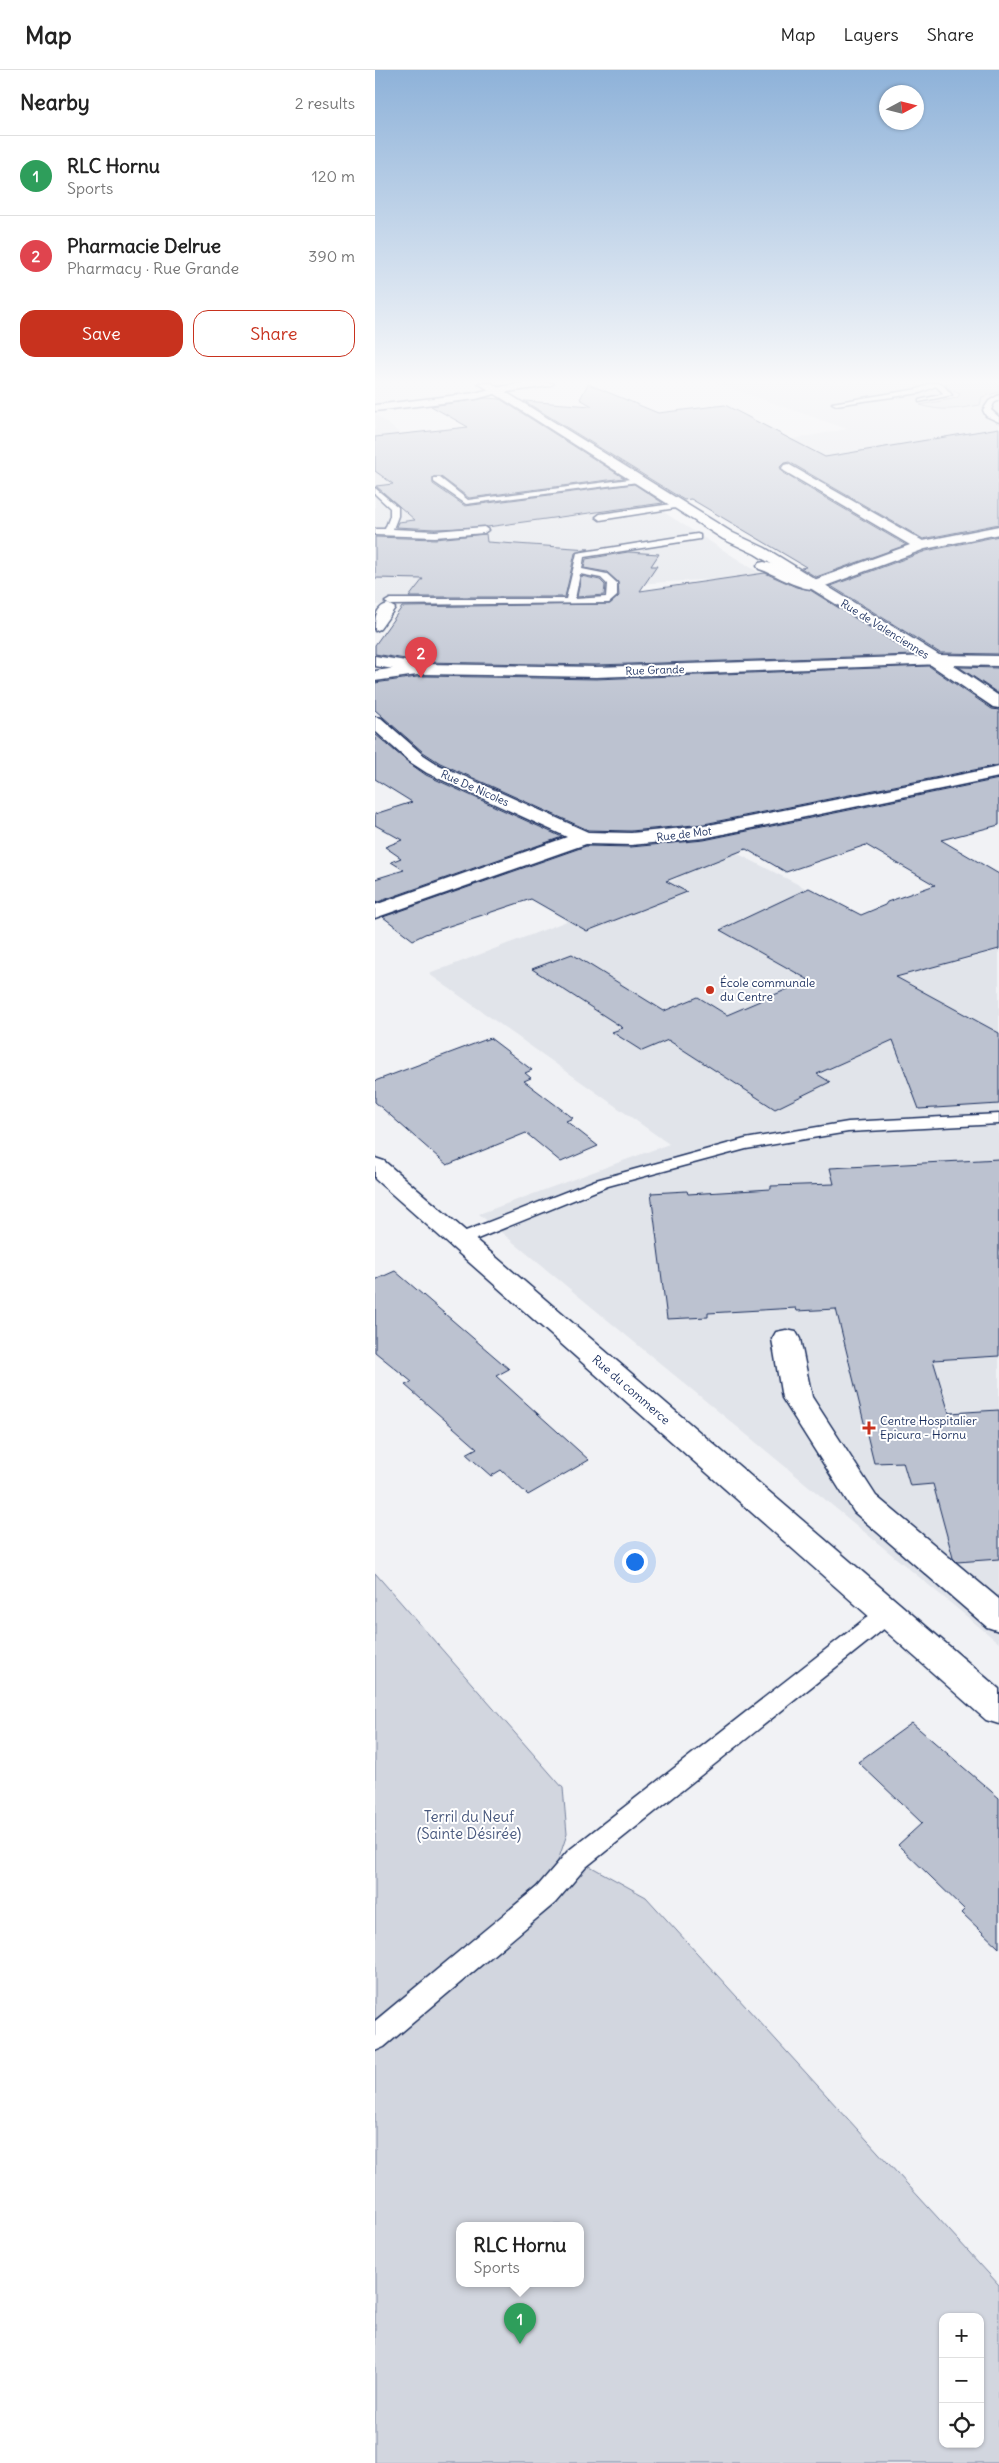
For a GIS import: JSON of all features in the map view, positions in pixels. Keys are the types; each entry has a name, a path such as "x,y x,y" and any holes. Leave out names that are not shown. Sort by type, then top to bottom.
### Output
{"street":[{"name":"Rue de Valenciennes","path":"662,495 728,536 760,552 815,585 935,661"},
{"path":"833,495 921,546"},
{"path":"764,566 777,569 800,582 815,585 921,546 999,530"},
{"name":"Rue de Valenciennes","path":"728,536 746,554 764,566 903,651 935,661"},
{"path":"375,626 389,605"},
{"path":"375,661 424,669"},
{"path":"935,661 999,703"},
{"name":"Rue Grande","path":"375,676 424,669 596,672 935,661 999,661"},
{"name":"Rue De Nicoles","path":"375,722 416,758 433,769 585,838"},
{"name":"Rue de Mot","path":"375,912 553,847 585,838 631,839 704,832 999,772"},
{"name":"Rue du commerce","path":"375,1166 887,1614"},
{"path":"786,1339 797,1398 865,1504 999,1618"},
{"path":"887,1614 999,1710"}],"lane":[{"path":"380,495 394,507 388,531"},
{"path":"456,495 466,502 476,502 530,495"},
{"path":"600,517 679,505"},
{"path":"375,532 435,534 484,530"},
{"path":"421,546 435,534"},
{"path":"570,602 581,555 697,537"},
{"path":"389,605 596,602 609,600 612,596 612,583 604,576 577,571"},
{"path":"459,1240 602,1183 745,1144 848,1127 999,1119"},
{"path":"375,2038 546,1895 577,1859 887,1614"}],"shaded area":[{"path":"375,495 636,495 761,574 735,578 635,584 640,607 375,605"},
{"path":"914,495 999,495 999,522"},
{"name":"Centre Hospitalier Epicura - Hornu","path":"705,837 953,963 999,950 999,1643 479,1214 669,1144 429,974 679,878 644,859 651,850"}],"green space":[{"name":"Terril du Neuf (Sainte Désirée)","path":"375,1573 563,1788 567,1834 547,1894 577,1859 646,1897 999,2285 999,2463 375,2463"}],"building":[{"path":"386,495 449,495 465,506 552,495 650,495 663,503 487,527 435,529 396,527 398,522 415,520"},
{"path":"465,495 495,495 469,498"},
{"path":"675,495 820,495 906,545 816,577 801,568 806,567 691,499 684,500"},
{"path":"846,495 999,495 999,524 923,539"},
{"path":"486,534 487,542 589,549 575,553 565,597 409,597 423,579 375,578 375,537 435,539"},
{"path":"999,536 999,654 940,653 831,586 926,551"},
{"path":"628,552 659,554 651,566 657,566 640,591 765,573 796,587 810,590 914,655 596,665 424,662 375,654 375,645 402,607 610,604 619,596 618,582 607,572 584,568 586,559"},
{"path":"581,576 600,580 605,585 604,595 577,597"},
{"path":"929,666 992,709 999,710 999,765 704,824 631,831 588,830 440,763 423,752 375,710 375,683 424,676 596,679"},
{"path":"959,667 999,668 999,694"},
{"path":"375,734 426,775 562,837 375,903 375,879 404,870 391,862 401,858 385,847 402,840 375,825 375,814 412,802 375,779"},
{"path":"999,779 999,825 941,840 999,874 999,949 896,977 999,1033 999,1104 919,1109 893,1040 817,1074 830,1082 775,1109 668,1040 642,1051 612,1032 623,1028 532,969 572,954 664,1011 698,997 727,1015 809,980 720,930 809,888 861,915 885,905 887,902 935,885 866,845 786,872 746,849 666,881 687,892 587,931 531,899 425,934 413,940 383,917 586,846 631,847 704,840"},
{"path":"490,1038 532,1070 525,1073 531,1078 524,1081 573,1118 566,1121 598,1146 561,1162 526,1133 447,1165 375,1102 375,1081"},
{"path":"999,1159 999,1356 933,1360 949,1413 999,1410 999,1559 957,1562 953,1558 933,1484 910,1486 903,1462 874,1463 836,1309 797,1311 796,1308 708,1313 708,1317 667,1319 651,1193 687,1191 688,1194 771,1189 771,1186 834,1184 830,1168"},
{"path":"395,1271 509,1369 496,1376 589,1460 528,1495 501,1470 491,1476 466,1454 477,1448 405,1385 412,1382 375,1352 375,1280"},
{"path":"912,1723 999,1798 999,1948 962,1913 965,1910 898,1845 922,1823 858,1762"}],"place":[{"name":"Pharmacie Delrue","path":"421,678"},
{"name":"École communale du Centre","path":"710,990"},
{"name":"Centre Hospitalier Epicura - Hornu","path":"869,1428"},
{"name":"RLC Hornu","path":"520,2344"}]}
